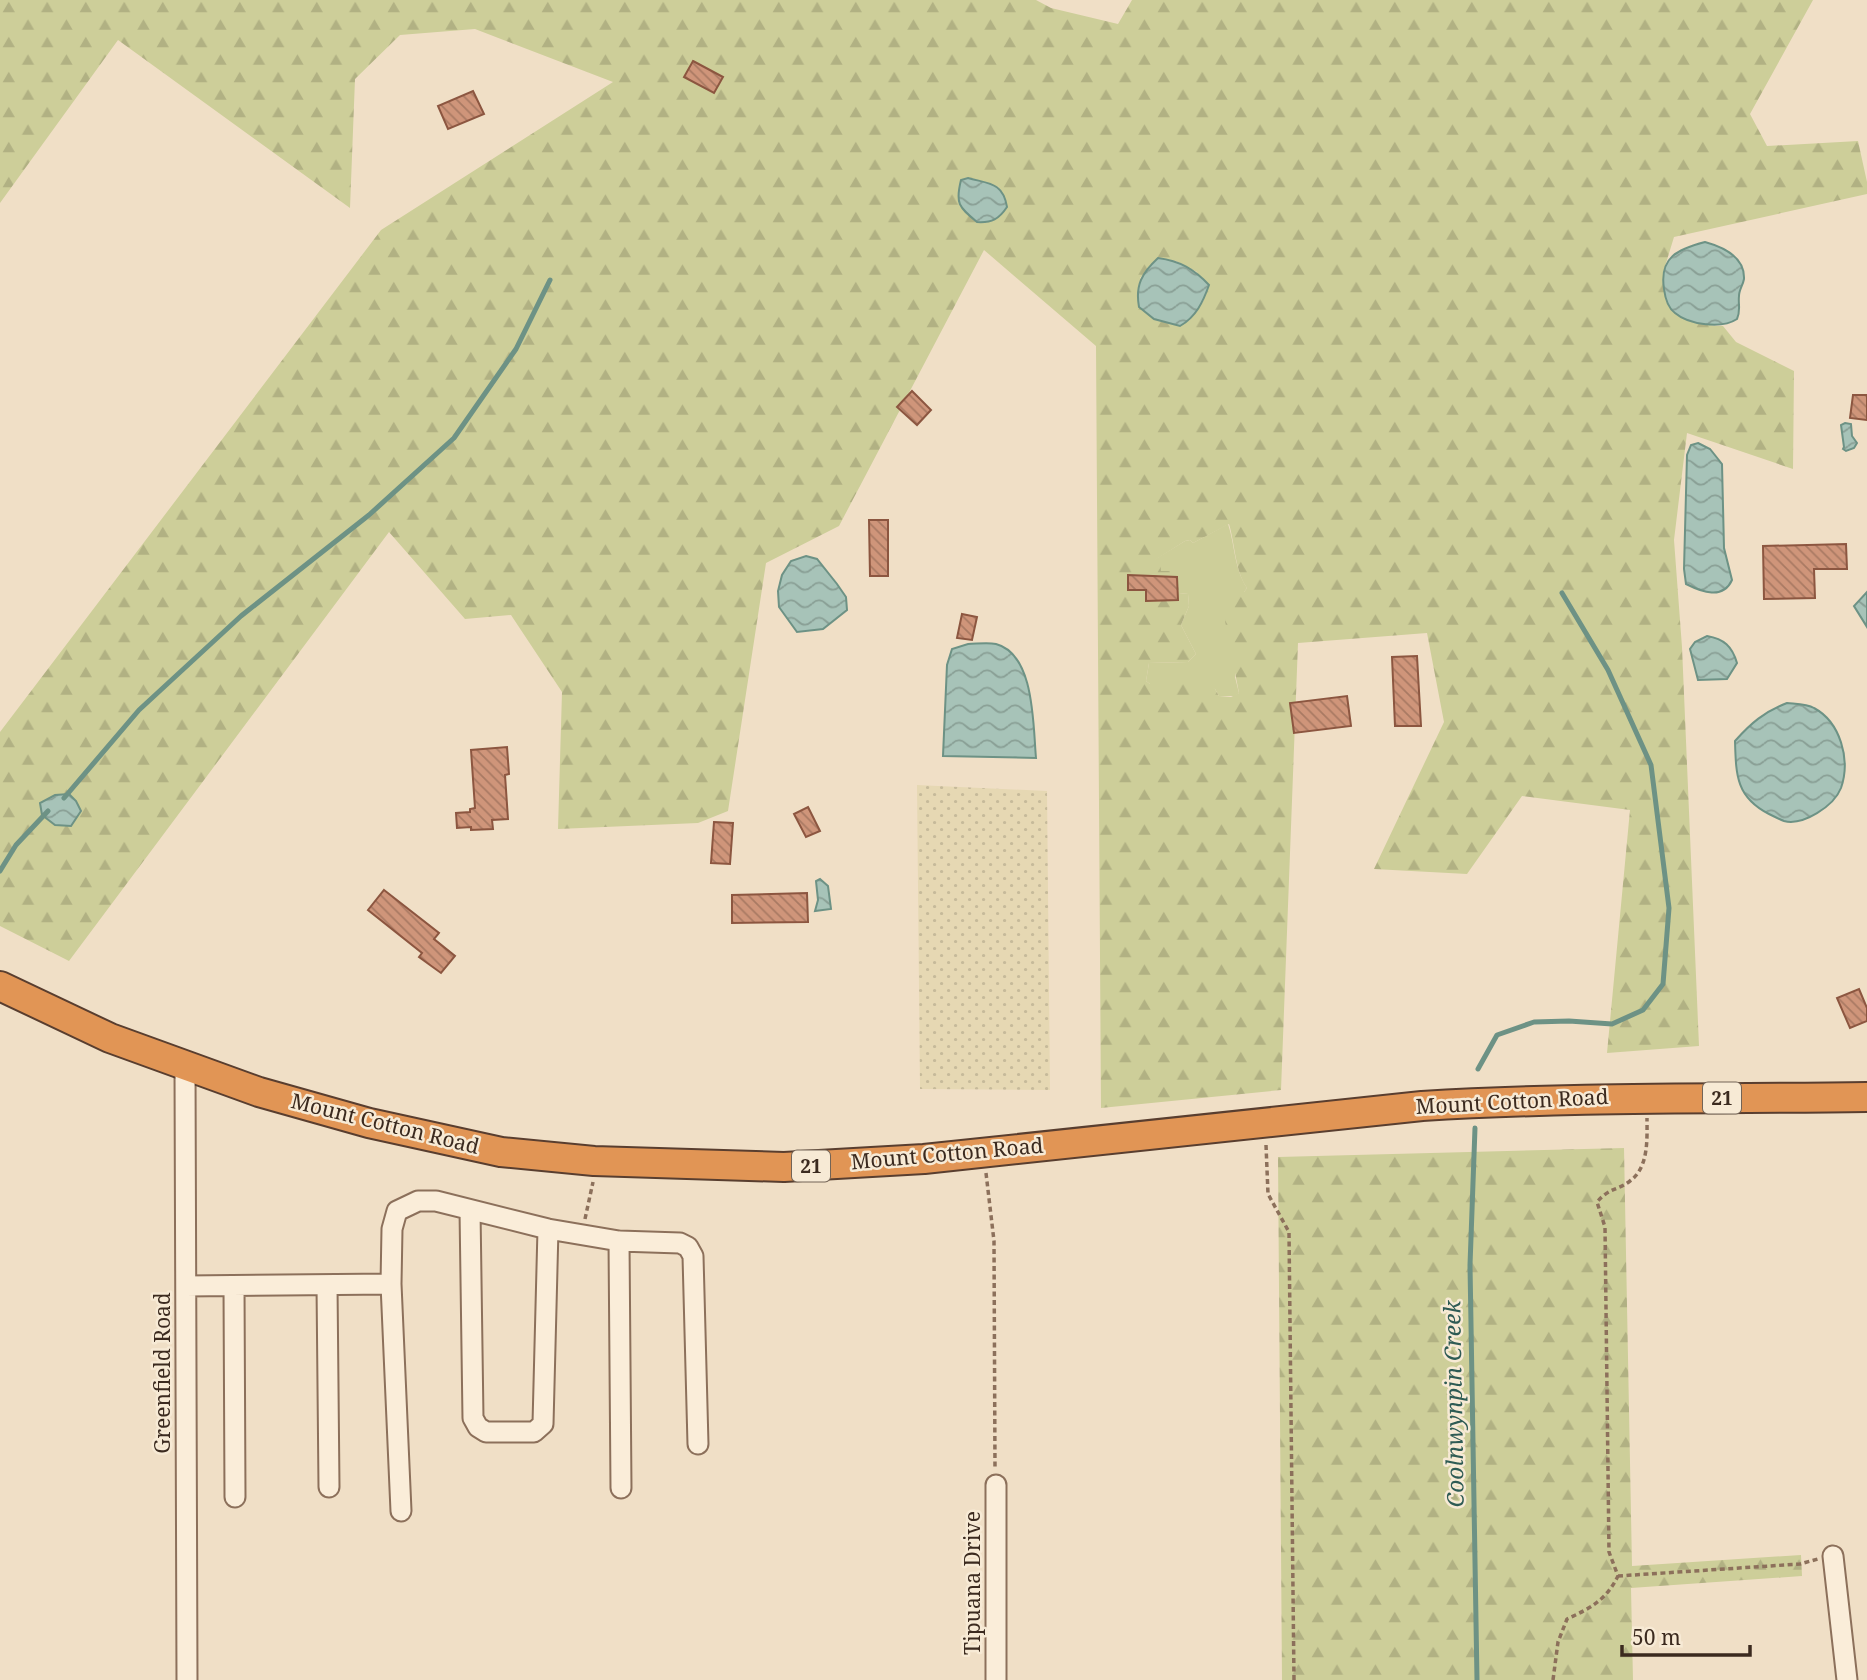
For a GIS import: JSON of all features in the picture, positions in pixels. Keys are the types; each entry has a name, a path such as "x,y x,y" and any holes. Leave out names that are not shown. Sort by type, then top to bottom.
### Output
{"highway":[{"name":"Mount Cotton Road","path":"0,986 110,1038 259,1092 369,1123 501,1152 594,1161 784,1167 925,1159 1422,1105 1647,1097 1867,1097"},
{"name":"Mount Cotton Road","path":"1796,1098 1867,1108"}],"street":[{"name":"Greenfield Road","path":"185,1067 187,1680"},
{"path":"401,1511 391,1284 392,1229 397,1211 418,1201 436,1201 582,1235 688,1247 693,1256 698,1444"},
{"path":"470,1210 473,1418 478,1427 486,1432 534,1432 543,1424 548,1229"},
{"path":"619,1241 621,1488"},
{"path":"186,1286 391,1284"},
{"path":"327,1285 329,1487"},
{"path":"234,1286 235,1497"},
{"name":"Tipuana Drive","path":"996,1485 996,1680"},
{"path":"1833,1556 1847,1680"}],"path":[{"path":"1619,1576 1609,1552 1605,1227 1597,1202 1606,1191 1631,1181 1643,1164 1647,1148 1647,1097"},
{"path":"1264,1122 1269,1194 1289,1232 1294,1680"},
{"path":"984,1153 994,1241 996,1485"},
{"path":"582,1235 594,1161"},
{"path":"1619,1576 1800,1564 1833,1556"},
{"path":"1553,1680 1558,1642 1567,1619 1590,1608 1610,1592 1619,1576"}],"shaded area":[{"path":"917,785 1047,791 1050,1090 920,1089"}],"green space":[{"path":"0,0 1036,0 1051,8 1118,24 1132,0 1813,0 1750,114 1767,146 1858,141 1867,194 1674,237 1663,273 1684,318 1723,326 1736,342 1794,371 1793,469 1687,433 1674,540 1682,647 1699,1046 1607,1053 1630,810 1522,796 1467,874 1374,869 1444,722 1427,633 1298,643 1281,1090 1101,1108 1096,346 984,250 839,526 766,563 728,811 698,823 558,829 562,692 511,615 465,619 389,532 69,961 0,926 0,732 381,230 613,82 475,29 400,35 355,79 350,208 118,40 0,203","holes":["968,178 999,187 987,223","1158,258 1176,261 1197,272 1204,300 1190,320 1180,326 1140,278","1229,524 1238,566 1247,588 1227,599 1225,621 1239,693 1231,697 1219,696 1215,689 1207,684 1150,684 1146,681 1149,663 1188,662 1196,654 1181,625 1189,606 1188,594 1179,593 1177,571 1161,571 1160,561 1155,560 1185,541 1190,540 1193,543"]},
{"path":"1228,524 1237,564 1247,588 1244,592 1235,677 1239,693 1235,696 1219,696 1215,689 1150,684 1146,681 1149,663 1188,662 1196,654 1181,625 1189,606 1188,594 1179,593 1177,577 1161,571 1154,560 1185,541 1190,540 1193,543"},
{"path":"1624,1148 1632,1566 1801,1555 1802,1576 1631,1588 1633,1680 1282,1680 1278,1157"}],"water":[{"path":"968,178 994,185 1002,193 1007,207 998,217 987,222 977,222 962,208 959,188 961,180"},
{"path":"1705,242 1732,254 1743,271 1738,316 1731,322 1714,325 1688,320 1673,311 1666,299 1663,278 1672,256"},
{"path":"1158,258 1186,267 1209,285 1198,308 1180,326 1154,319 1139,307 1138,292 1141,280"},
{"path":"1851,424 1852,436 1857,443 1854,448 1846,451 1843,449 1841,425"},
{"path":"1698,443 1710,449 1722,464 1724,548 1732,580 1723,590 1712,593 1686,584 1684,569 1687,455 1691,445"},
{"path":"806,556 817,559 837,584 846,597 847,610 823,629 797,632 779,607 778,591 782,575 791,561"},
{"path":"1867,592 1867,627 1854,606"},
{"path":"1707,636 1726,644 1735,657 1737,663 1727,679 1698,680 1690,649 1695,642"},
{"path":"968,644 996,644 1009,650 1018,662 1030,693 1036,758 943,756 947,665 952,649"},
{"path":"1787,703 1811,707 1831,722 1841,742 1845,765 1841,788 1832,801 1809,818 1792,822 1769,814 1750,800 1737,775 1735,753 1735,741 1747,729 1765,714"},
{"path":"69,794 81,811 71,826 55,825 42,815 40,803 55,795"},
{"path":"820,879 828,886 831,909 815,911 818,900 816,881"}],"building":[{"path":"693,61 723,77 714,93 684,77"},
{"path":"473,91 484,114 448,129 438,106"},
{"path":"912,391 931,410 917,425 897,407"},
{"path":"1853,395 1867,395 1867,420 1850,418"},
{"path":"869,520 888,520 888,576 870,576"},
{"path":"1846,544 1847,569 1814,569 1815,598 1764,599 1763,546"},
{"path":"1128,575 1177,577 1178,600 1146,601 1146,590 1128,590"},
{"path":"962,614 977,617 972,640 957,638"},
{"path":"1417,656 1421,726 1395,726 1392,657"},
{"path":"1347,696 1351,726 1294,733 1290,703"},
{"path":"507,747 509,774 505,775 508,819 492,820 493,829 457,828 456,813 470,812 470,809 475,808 471,750"},
{"path":"808,807 820,831 806,837 794,814"},
{"path":"714,822 733,823 730,864 711,863"},
{"path":"384,890 439,933 434,939 455,956 441,973 419,957 422,953 368,910"},
{"path":"807,893 808,922 732,923 732,895"},
{"path":"1859,989 1867,1008 1867,1021 1850,1028 1837,998"}],"waterway":[{"path":"64,798 139,710 241,616 369,515 454,438 516,349 550,280"},
{"path":"1478,1069 1497,1035 1534,1022 1612,1024 1643,1010 1663,984 1669,908 1651,765 1608,670 1562,593"},
{"path":"0,871 16,845 48,811"},
{"name":"Coolnwynpin Creek","path":"1475,1128 1470,1265 1477,1680"}]}
